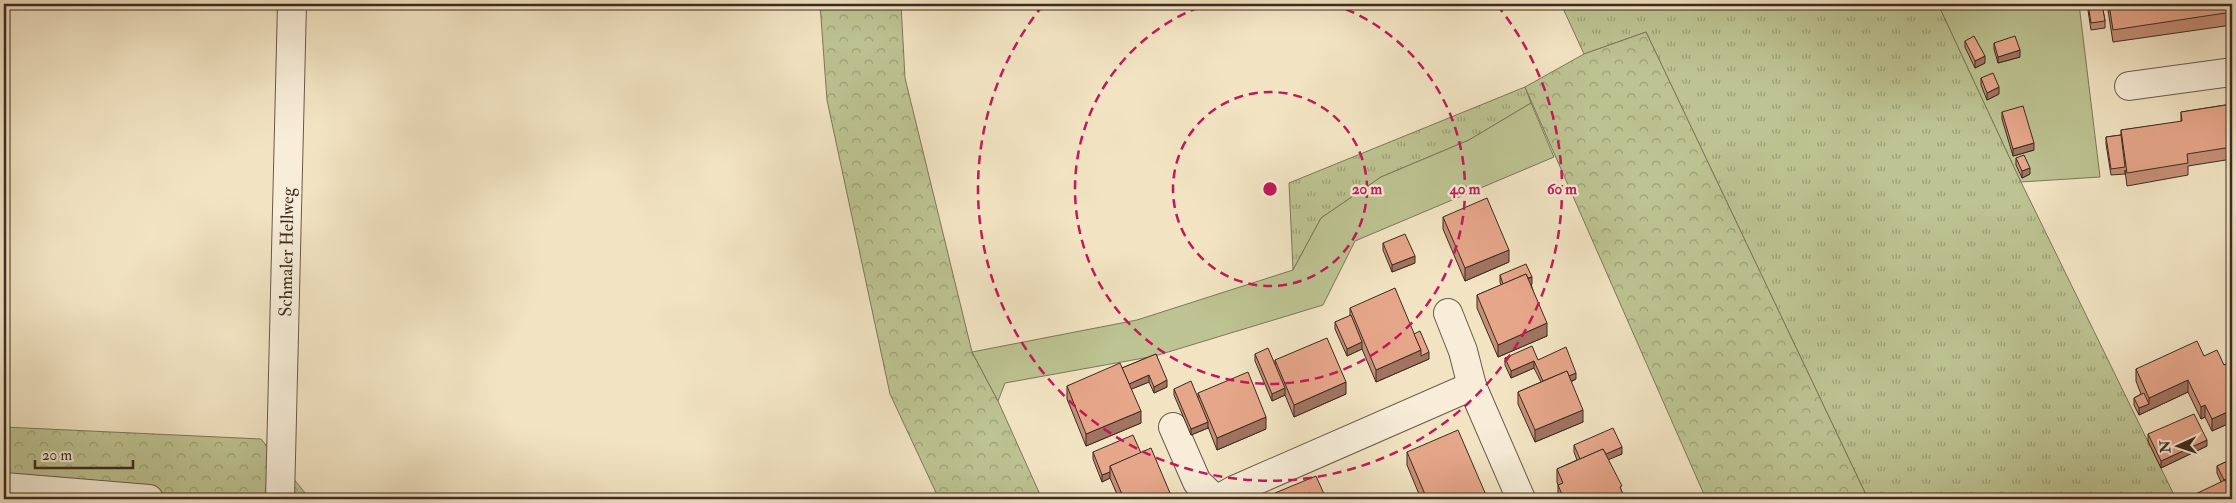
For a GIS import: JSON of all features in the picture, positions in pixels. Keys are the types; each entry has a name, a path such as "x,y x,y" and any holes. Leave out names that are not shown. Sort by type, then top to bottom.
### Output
{"street":[{"name":"Schmaler Hellweg","path":"280,499 292,4"},
{"path":"2129,86 2232,72"},
{"path":"1448,313 1472,386 1521,499"},
{"path":"1173,427 1197,482 1217,499 1472,386"},
{"path":"4,487 149,499"}],"green space":[{"path":"820,4 901,4 905,78 972,352 998,401 1042,499 939,499 890,394 827,100"},
{"path":"1561,4 1938,4 2021,182 2176,499 1868,499 1646,32 1584,54"},
{"path":"1938,4 2079,4 2100,177 2021,182"},
{"path":"1646,32 1868,499 1706,499 1525,87 1584,54"},
{"path":"1525,87 1531,103 1469,140 1381,177 1321,218 1293,270 1289,183"},
{"path":"1531,103 1554,157 1355,241 1323,305 1155,356 1005,383 998,401 972,352 1137,320 1293,270 1321,218 1381,177 1469,140"},
{"path":"4,427 261,439 310,499 4,499"}],"building":[{"path":"2088,4 2102,4 2105,21 2091,23"},
{"path":"2109,4 2232,4 2232,12 2113,30"},
{"path":"1974,36 1985,56 1975,61 1965,41"},
{"path":"2015,36 2020,50 1998,57 1994,43"},
{"path":"1993,73 1999,87 1987,93 1981,78"},
{"path":"2232,104 2232,147 2187,154 2188,163 2127,173 2121,130 2182,121 2181,112"},
{"path":"2023,106 2034,143 2013,149 2002,112"},
{"path":"2121,135 2125,167 2111,169 2106,137"},
{"path":"2024,155 2030,168 2022,171 2016,158"},
{"path":"1487,198 1509,250 1465,268 1443,217"},
{"path":"1405,234 1415,256 1392,265 1383,243"},
{"path":"1526,264 1532,277 1528,278 1526,274 1503,284 1500,275"},
{"path":"1526,274 1547,323 1498,345 1477,295"},
{"path":"1395,288 1421,350 1376,370 1350,308"},
{"path":"1351,315 1362,342 1347,349 1335,322"},
{"path":"1420,331 1429,352 1421,356 1421,350 1414,334"},
{"path":"1327,338 1346,382 1294,405 1275,360"},
{"path":"2197,341 2204,356 2217,350 2224,365 2232,361 2232,410 2212,419 2205,405 2201,407 2188,380 2149,398 2136,369"},
{"path":"1532,346 1538,360 1566,347 1576,373 1569,376 1567,371 1543,381 1534,361 1511,371 1505,358"},
{"path":"1268,348 1285,388 1272,394 1255,354"},
{"path":"1156,354 1167,380 1154,387 1149,375 1129,384 1122,368"},
{"path":"1120,363 1141,411 1086,434 1067,386"},
{"path":"1567,371 1583,410 1535,430 1518,392"},
{"path":"1248,372 1266,417 1217,438 1198,393"},
{"path":"1191,381 1208,422 1191,429 1174,389"},
{"path":"2144,393 2149,404 2139,408 2134,398"},
{"path":"2194,414 2207,440 2161,461 2148,434"},
{"path":"1613,428 1622,447 1606,454 1603,449 1580,459 1574,445"},
{"path":"1458,430 1486,495 1476,499 1427,499 1407,452"},
{"path":"1133,435 1141,453 1110,466 1110,472 1102,475 1093,452"},
{"path":"1151,448 1170,493 1156,499 1124,499 1110,466"},
{"path":"1603,449 1622,486 1620,487 1625,499 1564,499 1558,485 1563,483 1557,469"},
{"path":"2232,459 2232,476 2224,480 2217,466"},
{"path":"1316,476 1324,494 1312,498 1310,493 1295,499 1278,499 1275,493"},
{"path":"2225,480 2232,494 2232,499 2185,499"},
{"path":"1310,493 1313,499 1295,499"}]}
